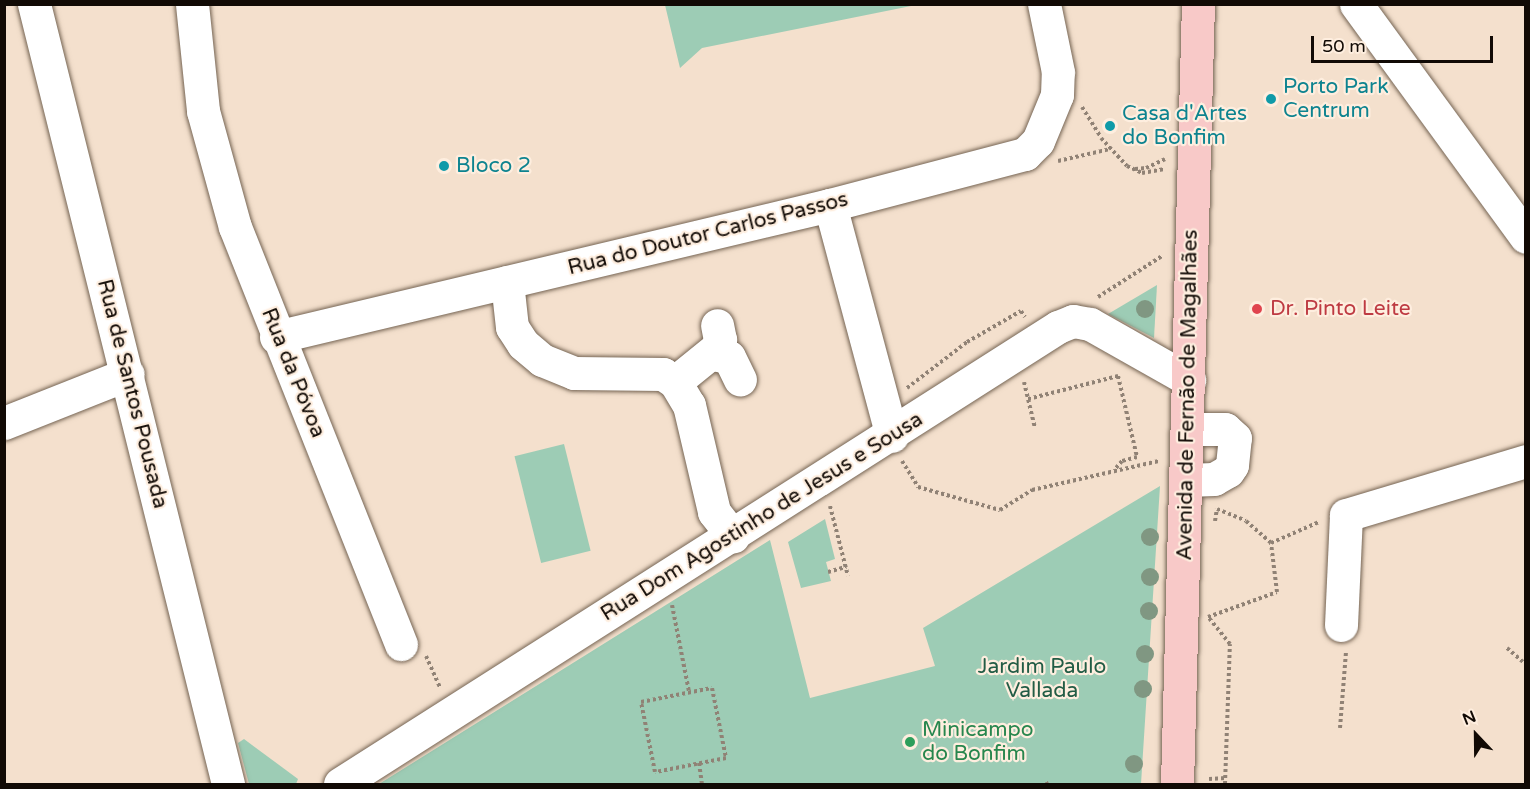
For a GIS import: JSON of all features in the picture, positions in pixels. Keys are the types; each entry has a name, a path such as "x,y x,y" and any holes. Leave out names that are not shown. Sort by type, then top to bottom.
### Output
{"main road":[{"name":"Avenida de Fernão de Magalhães","path":"1177,784 1190,380 1179,159 1198,4"}],"street":[{"name":"Rua de Santos Pousada","path":"34,4 128,374 228,784"},
{"name":"Rua da Póvoa","path":"192,4 203,111 217,173 276,337 401,644"},
{"path":"1025,154 1038,141 1057,95 1058,72 1044,4"},
{"path":"1356,4 1526,237"},
{"name":"Rua do Doutor Carlos Passos","path":"276,337 830,205 1025,154"},
{"path":"830,205 892,436"},
{"path":"507,282 512,327 523,344 542,360 574,373 663,374 675,382 689,405 714,512 733,536"},
{"name":"Rua Dom Agostinho de Jesus e Sousa","path":"340,784 892,436 1058,327 1073,321 1090,324 1190,380"},
{"path":"675,382 714,339 729,357 740,380"},
{"path":"4,423 128,374"},
{"path":"1186,480 1215,479 1228,471 1232,465 1234,438 1226,429 1188,429"},
{"path":"1341,625 1346,515 1526,461"}],"path":[{"path":"1057,95 1076,100 1110,149 1131,168 1142,173 1165,170 1179,159"},
{"path":"1025,154 1049,163 1110,149"},
{"path":"1131,168 1146,168 1179,159"},
{"path":"1092,302 1164,256"},
{"path":"1017,355 1035,428"},
{"path":"1028,399 1118,376 1137,457 1122,461 1115,469"},
{"path":"906,467 918,487 1000,510 1032,490 1115,469 1124,471 1155,462"},
{"path":"823,479 848,576"},
{"path":"1214,522 1217,509 1246,521 1270,543 1277,592 1208,617 1230,644 1226,784"},
{"path":"1270,543 1325,520 1346,515"},
{"path":"828,572 846,567"},
{"path":"666,578 689,692"},
{"path":"1340,728 1347,633 1341,625"},
{"path":"401,644 422,648 452,712"},
{"path":"1507,648 1524,662"},
{"path":"712,688 726,758 699,763 655,772 641,702 712,688"},
{"path":"699,763 702,784"},
{"path":"1209,778 1226,778"}],"green space":[{"path":"665,4 916,5 702,48 680,68"},
{"path":"1157,285 1154,338 1108,314"},
{"path":"564,444 591,551 541,563 515,456"},
{"name":"Jardim Paulo Vallada","path":"1160,486 1141,784 379,784 770,540 810,698 935,666 923,628"},
{"path":"825,519 835,559 826,562 831,581 801,588 788,542"},
{"path":"244,739 298,779 296,784 249,784 238,743"}],"place":[{"name":"Porto Park Centrum","path":"1271,99"},
{"name":"Casa d'Artes do Bonfim","path":"1110,126"},
{"name":"Bloco 2","path":"444,166"},
{"name":"Dr. Pinto Leite","path":"1257,309"},
{"name":"Minicampo do Bonfim","path":"910,742"}]}
